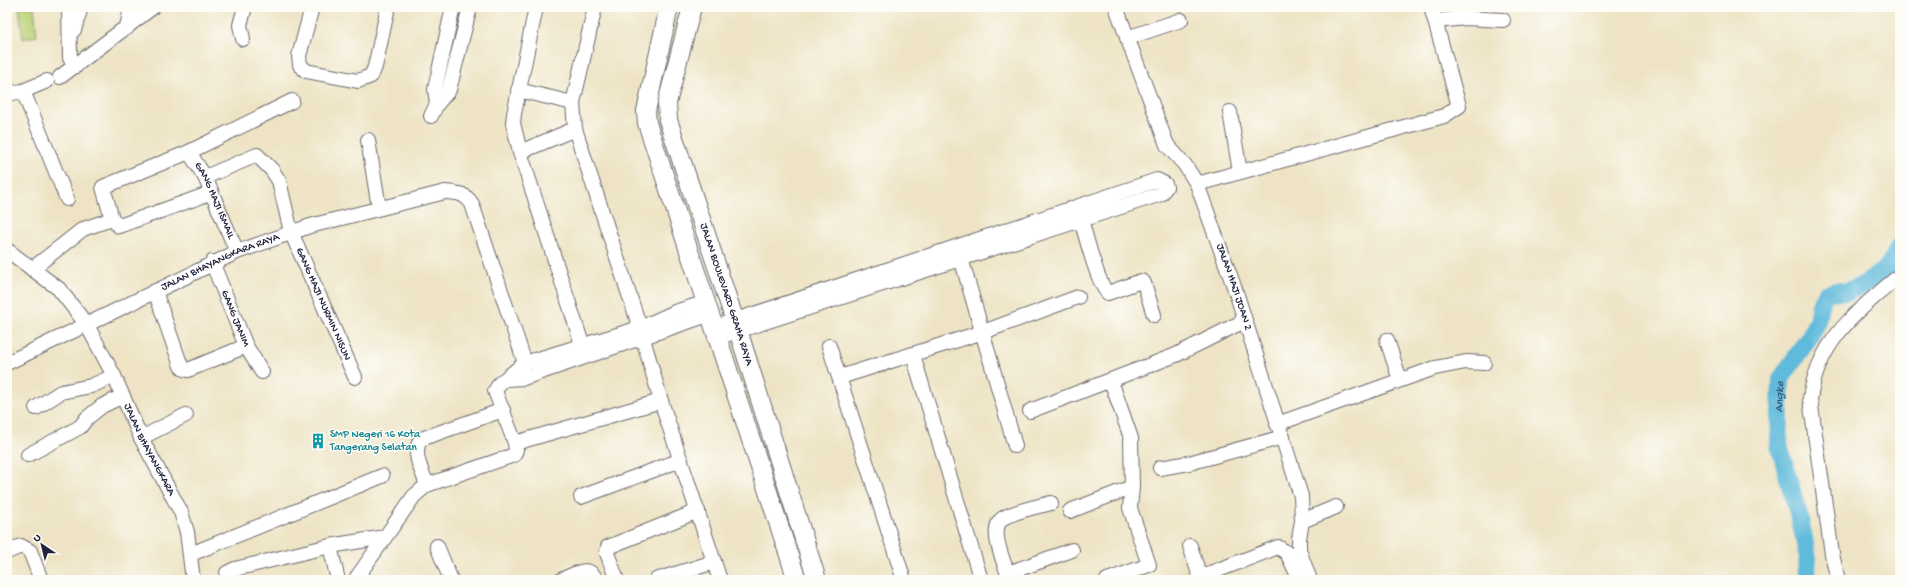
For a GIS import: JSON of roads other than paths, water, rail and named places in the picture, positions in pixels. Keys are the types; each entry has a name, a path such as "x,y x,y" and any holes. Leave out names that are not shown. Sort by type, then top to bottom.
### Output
{"main road":[{"name":"JALAN BOULEVARD GRAHA RAYA","path":"668,7 646,111 647,123 713,320 797,580"},
{"name":"JALAN BOULEVARD GRAHA RAYA","path":"692,7 666,112 736,325 817,580"}],"street":[{"path":"69,7 71,39 70,58 76,66"},
{"path":"71,39 80,7"},
{"path":"127,28 131,7"},
{"path":"7,94 23,91 54,79 76,66 153,7"},
{"path":"243,40 240,24 245,7"},
{"path":"312,7 299,56 300,65 306,71 358,81 371,76 375,66 388,7"},
{"path":"453,7 435,89 434,110 449,90 470,7"},
{"path":"536,7 518,90 513,123 520,152 583,346"},
{"path":"595,7 574,103 575,130 641,333 661,401 720,580"},
{"name":"JALAN HAJI JOAN 2","path":"1116,7 1167,145 1185,165 1197,184 1236,292 1301,496 1302,521 1298,539 1299,550 1310,580"},
{"path":"1197,184 1444,116 1459,106 1431,7"},
{"path":"1436,21 1466,18 1503,20"},
{"path":"1127,38 1181,20"},
{"path":"518,90 574,103"},
{"path":"23,91 67,199"},
{"path":"211,193 119,226 112,219 103,187 188,152 292,101"},
{"path":"1230,112 1240,172"},
{"path":"520,152 575,130"},
{"path":"368,140 379,208"},
{"name":"GANG HAJI ISMAIL","path":"188,152 205,177 236,252"},
{"name":"GANG HAJI NURMIN NISUN","path":"205,177 257,155 272,170 279,181 291,232 355,377"},
{"path":"355,580 414,496 427,485 514,455 516,450 515,443 495,391 500,383 525,363 583,346 641,333 713,320 736,325 959,252 1078,206 1157,180 1165,184 1166,187 1160,194 1081,220 959,252"},
{"name":"JALAN BHAYANGKARA RAYA","path":"7,363 87,325 212,262 236,252 291,232 445,192 460,193 467,197 472,204 525,363"},
{"path":"1078,206 1097,271 1105,290 1108,293 1141,280 1144,283 1154,315"},
{"path":"32,269 83,229 112,219"},
{"name":"JALAN BHAYANGKARA","path":"7,250 59,289 87,325 114,376 141,438 180,512 187,532 191,554 193,580"},
{"path":"959,252 983,332 1014,446"},
{"name":"GANG JANIM","path":"212,262 246,346 262,372"},
{"path":"1838,580 1832,554 1810,399 1813,380 1826,348 1848,320 1873,297 1900,276"},
{"path":"155,291 181,366 184,369 188,370 246,346"},
{"path":"840,377 983,332 1078,297"},
{"path":"1030,411 1176,355 1244,321"},
{"path":"506,379 524,378 641,333"},
{"path":"1387,340 1400,380"},
{"path":"829,346 904,580"},
{"path":"913,355 981,580"},
{"path":"1277,424 1400,380 1450,364 1466,362 1484,363"},
{"path":"36,408 61,392 91,386 114,376"},
{"path":"1108,580 1149,565 1130,508 1132,487 1131,438 1111,381"},
{"path":"28,455 80,427 87,418 102,406 123,396"},
{"path":"515,443 661,401"},
{"path":"427,485 416,455 416,446 421,439 503,410"},
{"path":"141,438 186,415"},
{"path":"1160,468 1189,463 1283,437"},
{"path":"581,497 681,460"},
{"path":"191,554 382,476"},
{"path":"1070,511 1132,487"},
{"path":"1051,503 1004,517 997,525 996,534 1009,576 1072,550"},
{"path":"1302,521 1336,507"},
{"path":"617,580 607,553 608,547 698,511"},
{"path":"228,580 227,573 235,569 330,546 385,537"},
{"path":"7,552 22,546 30,551 41,580"},
{"path":"330,546 338,580"},
{"path":"437,546 451,580"},
{"path":"1190,546 1201,578 1220,575 1278,547 1287,553 1298,574"},
{"path":"656,580 714,562"},
{"path":"561,580 584,571 589,571 593,574 596,580"}],"waterway":[{"name":"Angke","path":"1806,580 1808,558 1801,524 1779,445 1781,379 1810,336 1817,321 1820,304 1825,294 1835,291 1846,292 1862,286 1889,266 1900,245"}],"place":[{"name":"SMP Negeri 16 Kota Tangerang Selatan","path":"318,441"}]}
